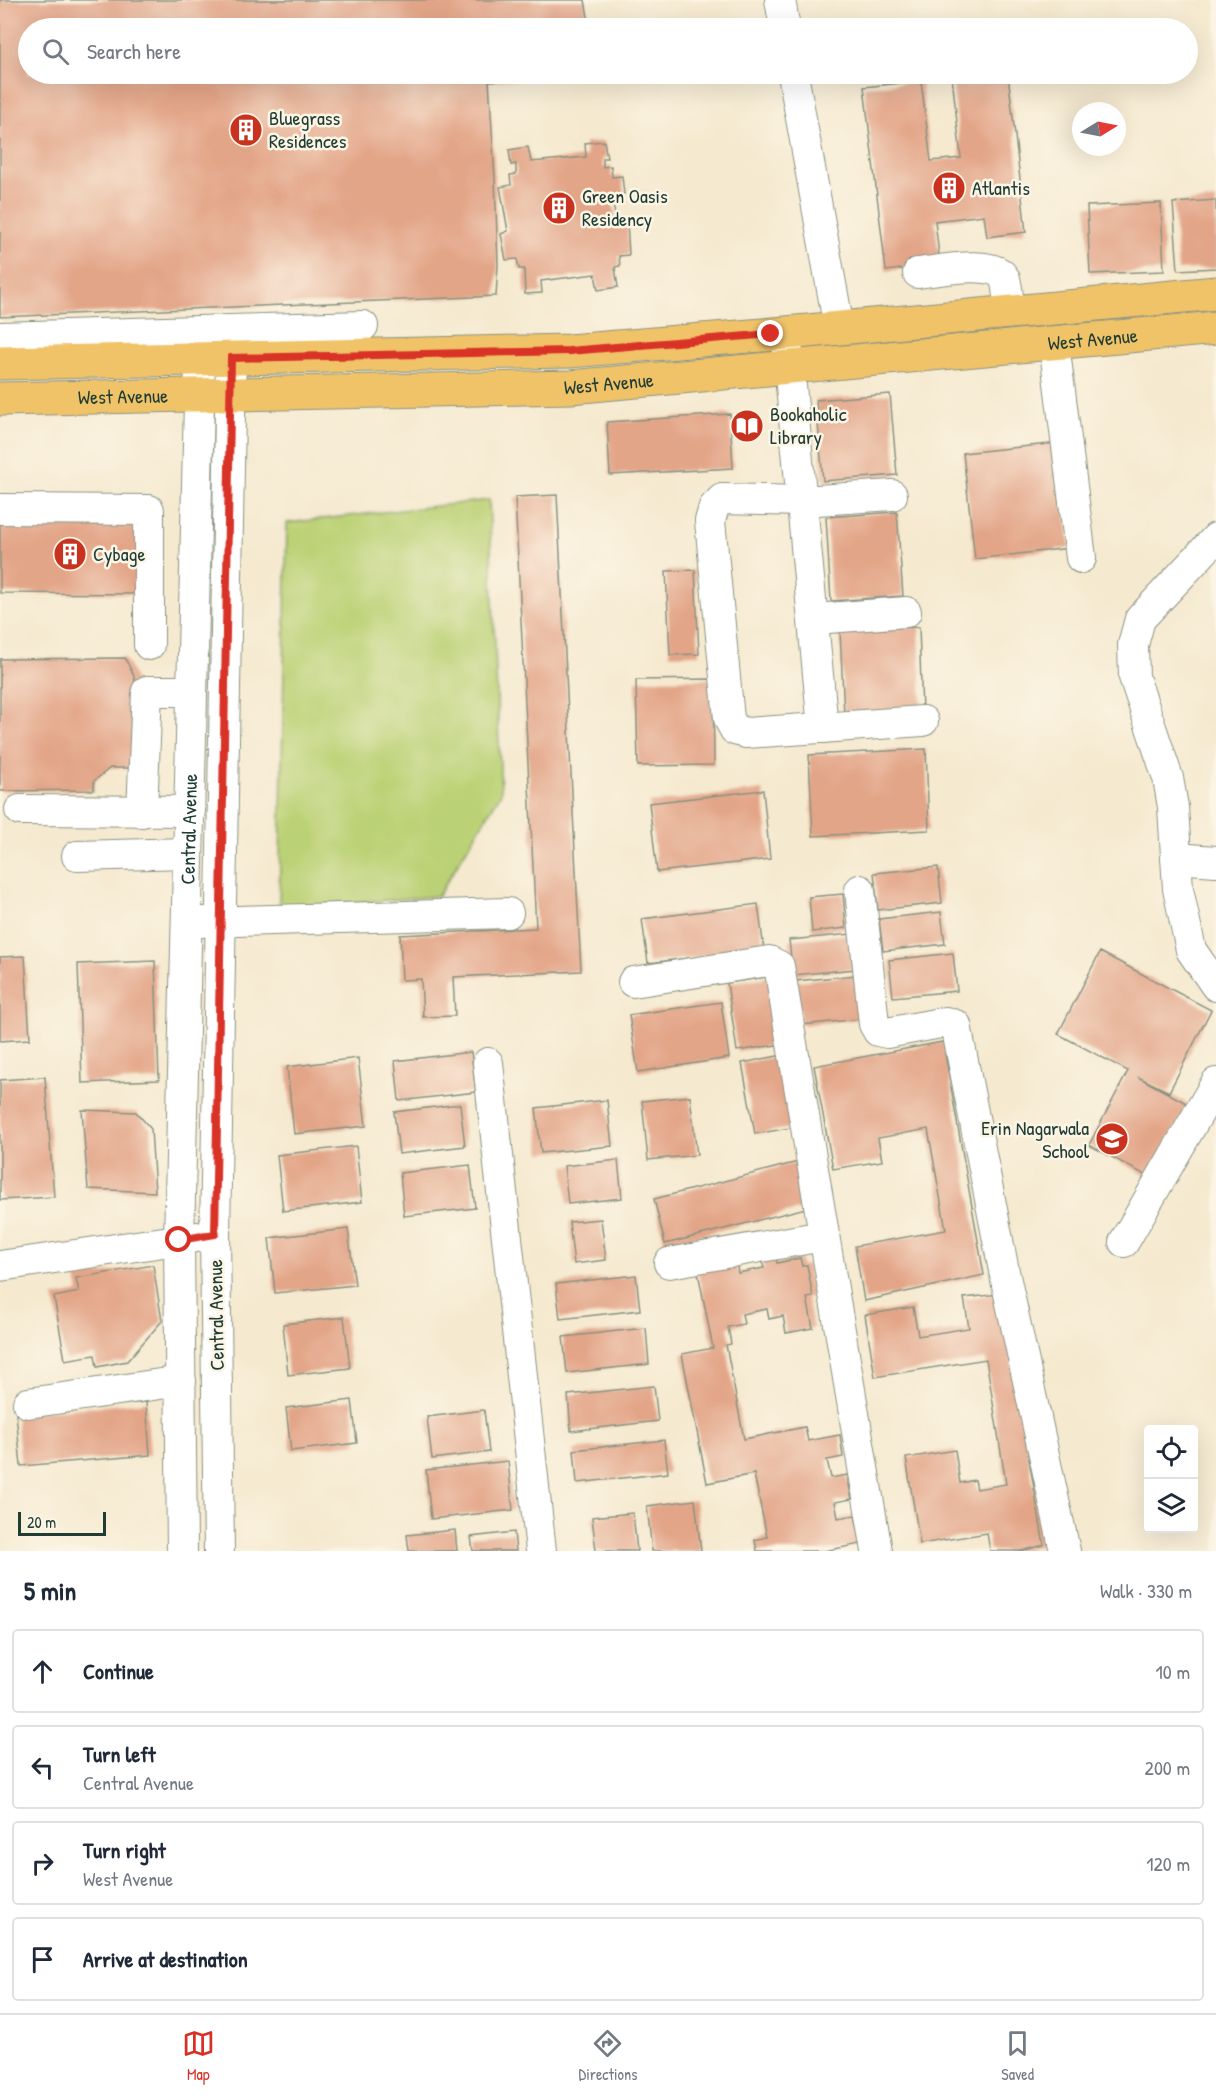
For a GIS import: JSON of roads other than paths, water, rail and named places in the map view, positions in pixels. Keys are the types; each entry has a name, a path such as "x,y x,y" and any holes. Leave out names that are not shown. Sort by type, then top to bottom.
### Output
{"main road":[{"name":"West Avenue","path":"0,363 131,347 215,359 569,351 1216,293"},
{"name":"West Avenue","path":"0,399 571,387 1216,327"}],"street":[{"path":"780,0 783,18"},
{"path":"795,84 839,328"},
{"path":"918,273 984,266 998,271 1004,277 1010,312"},
{"path":"0,337 131,347 363,326"},
{"path":"786,333 815,619 823,728"},
{"path":"1054,343 1081,558"},
{"name":"Central Avenue","path":"215,359 221,922 215,1234 219,1551"},
{"name":"Central Avenue","path":"182,1551 179,1240 192,691 215,394"},
{"path":"892,495 802,501 723,499 714,507 710,521 729,719 735,730 746,734 923,721"},
{"path":"0,509 149,510 149,645"},
{"path":"1216,538 1140,619 1133,645 1134,677 1168,778 1173,807 1178,888 1191,950 1216,986"},
{"path":"815,619 906,612"},
{"path":"142,812 147,691 192,691"},
{"path":"20,810 190,812"},
{"path":"77,856 188,853"},
{"path":"1176,858 1216,861"},
{"path":"860,890 874,1024 878,1031 887,1033 946,1022 956,1025 1004,1271 1065,1551"},
{"path":"186,922 508,913"},
{"path":"633,982 769,961 779,966 877,1551"},
{"path":"488,1063 541,1551"},
{"path":"1124,1242 1216,1083"},
{"path":"0,1266 215,1234"},
{"path":"669,1263 823,1236"},
{"path":"28,1403 181,1381"}],"place":[{"name":"Bluegrass Residences","path":"246,130"},
{"name":"Atlantis","path":"949,188"},
{"name":"Green Oasis Residency","path":"559,208"},
{"name":"Bookaholic Library","path":"747,426"},
{"name":"Cybage","path":"70,554"},
{"name":"Erin Nagarwala School","path":"1112,1139"}]}
